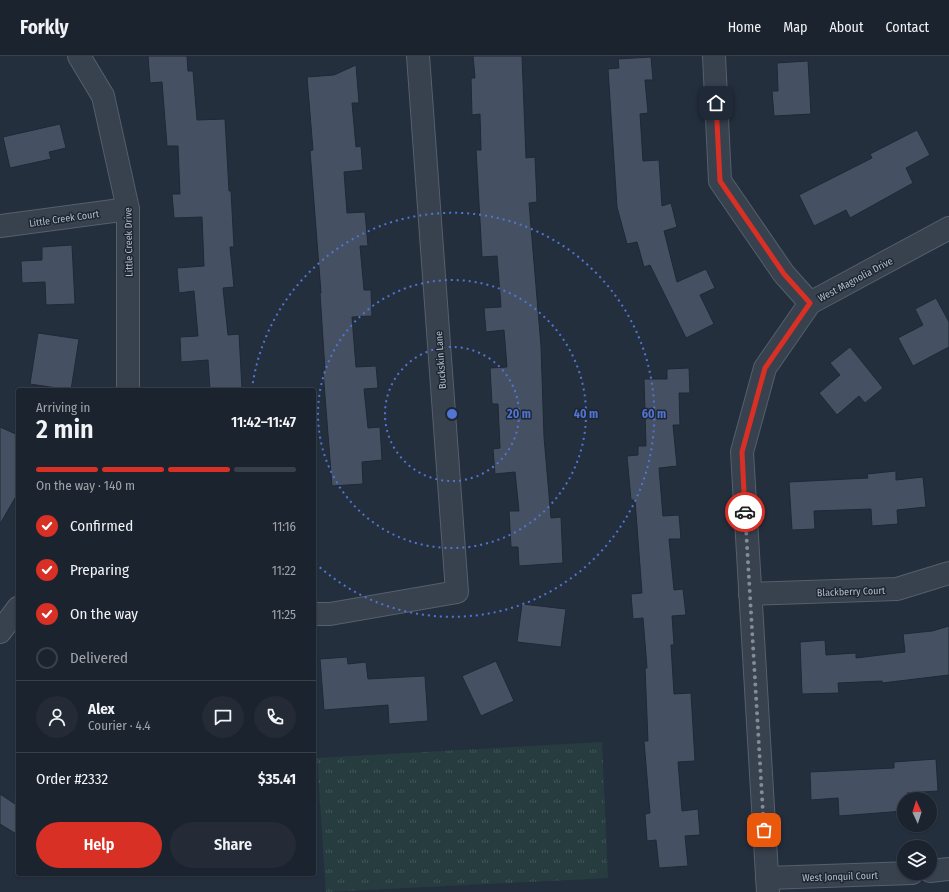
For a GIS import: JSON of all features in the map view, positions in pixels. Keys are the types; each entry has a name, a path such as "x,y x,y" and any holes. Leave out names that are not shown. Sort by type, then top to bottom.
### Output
{"street":[{"name":"Little Creek Drive","path":"79,56 103,96 128,209 128,388"},
{"name":"Buckskin Lane","path":"316,614 330,614 457,592 418,56"},
{"path":"714,56 720,181 784,274 810,303"},
{"name":"Little Creek Court","path":"0,226 128,209"},
{"name":"West Magnolia Drive","path":"767,885 742,452 765,368 810,303 949,228"},
{"name":"Blackberry Court","path":"750,594 897,589 949,572"},
{"path":"0,632 16,611"},
{"path":"937,870 949,869"},
{"name":"West Jonquil Court","path":"767,885 897,874"}],"green space":[{"path":"602,742 608,878 326,892 317,758"}],"building":[{"path":"148,56 187,56 188,71 193,71 197,120 225,119 234,247 230,247 234,287 223,288 228,335 239,334 242,388 210,388 208,360 181,362 180,337 198,336 194,291 179,293 177,268 204,266 202,217 174,218 172,194 180,194 178,146 167,146 162,82 150,83"},
{"path":"473,56 522,56 526,158 535,157 537,202 529,203 541,346 544,437 551,518 561,517 563,563 519,566 518,547 511,547 509,511 519,511 515,472 495,474 493,449 500,448 498,404 492,404 490,368 507,367 504,330 486,332 484,308 501,307 497,256 482,257 476,150 481,150 480,114 472,115 471,78 475,78"},
{"path":"651,57 653,80 645,80 648,113 640,114 643,161 659,160 662,206 671,203 677,227 664,231 677,282 706,269 715,288 700,295 714,324 686,338 650,265 644,267 637,242 627,244 617,207 608,69 619,68 618,59"},
{"path":"808,61 811,114 774,116 772,91 778,91 777,63"},
{"path":"356,65 359,103 352,103 356,147 361,146 363,170 344,172 347,213 365,212 368,246 360,246 364,290 371,290 372,316 352,317 356,367 376,366 378,388 364,389 368,428 380,427 382,460 362,462 363,484 332,486 323,370 325,370 321,293 310,151 313,150 307,77 334,75"},
{"path":"60,124 66,148 49,152 51,159 10,168 3,137"},
{"path":"917,130 930,155 906,168 913,183 850,218 846,210 814,226 799,195 872,158 870,154"},
{"path":"72,245 75,304 46,305 45,282 22,283 21,261 42,260 42,247"},
{"path":"936,298 949,322 949,347 913,366 898,338 923,325 915,309"},
{"path":"38,333 79,339 71,388 57,388 30,384"},
{"path":"850,347 883,388 865,403 859,396 837,415 819,393 840,375 830,363"},
{"path":"689,368 690,393 679,393 680,425 673,425 677,466 659,468 663,516 679,515 681,539 669,539 674,590 683,589 686,615 672,616 674,645 671,645 674,694 691,693 695,761 678,762 682,811 698,809 700,835 685,836 688,866 659,868 656,840 647,841 645,814 650,813 644,741 648,741 645,668 647,668 643,618 633,619 631,594 642,593 635,500 631,500 627,456 638,455 638,446 646,446 644,379 667,379 667,369"},
{"path":"0,427 16,434 16,496 0,524"},
{"path":"896,471 896,480 923,477 926,507 897,510 898,524 872,526 871,509 814,511 815,529 792,530 789,482 868,478 867,474"},
{"path":"522,604 566,609 561,647 517,642"},
{"path":"949,626 949,675 882,683 882,681 838,683 839,693 802,694 800,642 825,640 826,655 856,653 856,658 905,652 903,634 932,631"},
{"path":"347,657 348,664 366,662 368,679 425,676 428,721 389,724 388,705 324,710 320,659"},
{"path":"496,661 514,701 481,716 462,676"},
{"path":"936,759 938,791 897,792 897,812 839,816 838,798 811,800 810,772 894,768 894,762"},
{"path":"0,794 16,805 16,834 0,824"}],"way so far":[{"path":"745,512 764,830"}],"route":[{"path":"716,103 720,181 784,274 810,303 765,368 742,452 745,512"}]}
